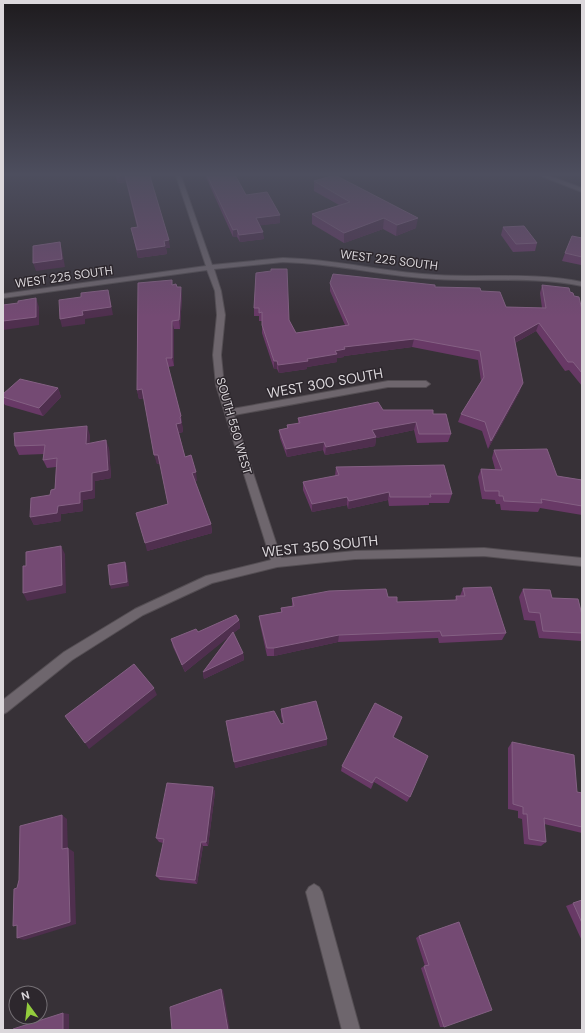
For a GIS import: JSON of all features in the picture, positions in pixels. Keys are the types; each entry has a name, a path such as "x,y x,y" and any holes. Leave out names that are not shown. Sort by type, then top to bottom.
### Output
{"street":[{"name":"SOUTH 550 WEST","path":"194,221 218,291 222,315 217,355 220,386 277,563"},
{"name":"WEST 225 SOUTH","path":"3,296 210,268 283,260 318,262 431,276 486,278 522,277 550,279 582,284"},
{"name":"WEST 300 SOUTH","path":"228,413 388,384 426,384"},
{"name":"WEST 350 SOUTH","path":"3,708 68,656 138,612 210,579 277,563 355,555 484,552 582,562"},
{"path":"314,892 351,1030"}],"building":[{"path":"137,221 163,221 169,240 164,241 165,246 137,250 131,228 138,227"},
{"path":"229,221 258,221 263,232 239,235 237,229 233,230"},
{"path":"324,221 375,221 344,233"},
{"path":"390,221 408,221 397,225"},
{"path":"524,226 537,243 516,244 503,227"},
{"path":"572,236 582,238 582,257 565,253"},
{"path":"60,242 62,259 33,263 33,246"},
{"path":"271,269 287,269 289,320 296,333 349,325 330,283 333,274 435,285 435,287 480,288 481,291 500,292 506,307 546,308 542,285 569,288 570,292 573,293 574,296 579,297 582,310 582,373 573,362 568,362 539,323 514,337 523,383 491,441 485,422 461,414 484,377 480,351 414,339 344,347 345,349 335,351 337,354 307,359 308,361 278,365 277,361 274,361 262,325 262,312 259,313 259,308 254,308 256,273 271,271"},
{"path":"172,280 172,285 176,284 177,287 181,287 179,320 172,321 172,358 166,358 181,416 181,423 176,424 185,457 191,455 196,472 192,473 211,524 145,543 136,513 168,504 158,455 154,455 142,389 137,390 138,283"},
{"path":"108,290 111,307 82,311 83,315 60,319 59,300 81,297 81,293"},
{"path":"36,298 36,317 3,321 3,305"},
{"path":"20,379 58,388 39,408 3,397 3,394"},
{"path":"378,402 383,410 433,410 433,414 446,414 451,434 419,434 416,422 372,430 376,437 326,447 324,442 286,449 279,430 288,428 287,425 300,423 298,418"},
{"path":"87,426 86,444 106,440 108,470 92,473 92,490 80,492 80,503 58,506 57,513 30,517 31,498 50,495 51,490 55,489 57,458 43,460 45,445 15,446 14,433"},
{"path":"547,449 557,476 582,480 582,506 541,499 542,503 504,501 503,496 499,496 499,491 485,491 481,469 502,470 494,450"},
{"path":"444,465 452,494 430,494 431,497 390,497 389,492 349,501 347,497 312,504 303,482 339,475 336,467"},
{"path":"61,546 62,585 23,593 23,566 26,566 26,552"},
{"path":"125,562 127,582 110,585 108,565"},
{"path":"491,587 506,633 442,636 440,631 339,635 274,648 267,648 259,616 282,612 281,608 294,606 292,598 329,591 386,589 388,597 397,597 397,602 457,600 456,596 465,596 463,588"},
{"path":"523,589 550,590 552,598 578,599 582,615 582,633 543,631 540,613 529,612"},
{"path":"236,615 239,620 182,665 171,639 196,629 198,632"},
{"path":"233,632 243,653 203,672"},
{"path":"134,664 154,688 85,743 65,716"},
{"path":"316,701 327,739 234,762 226,721 274,711 281,724 284,723 281,709"},
{"path":"375,703 402,717 393,737 428,756 410,797 376,777 372,783 342,766"},
{"path":"512,742 574,755 577,792 582,793 582,827 544,818 546,842 529,839 527,814 523,814 523,807 513,804"},
{"path":"167,783 213,787 206,842 201,842 195,880 156,876 164,839 156,838"},
{"path":"62,815 62,849 68,848 70,922 17,938 17,925 13,926 14,889 17,888 19,880 20,826"},
{"path":"582,900 582,923 573,903"},
{"path":"459,922 492,1010 444,1027 424,966 429,965 419,936"},
{"path":"221,989 228,1030 172,1030 170,1007"},
{"path":"63,1013 63,1030 13,1030 26,1025 48,1025 48,1018"}]}
